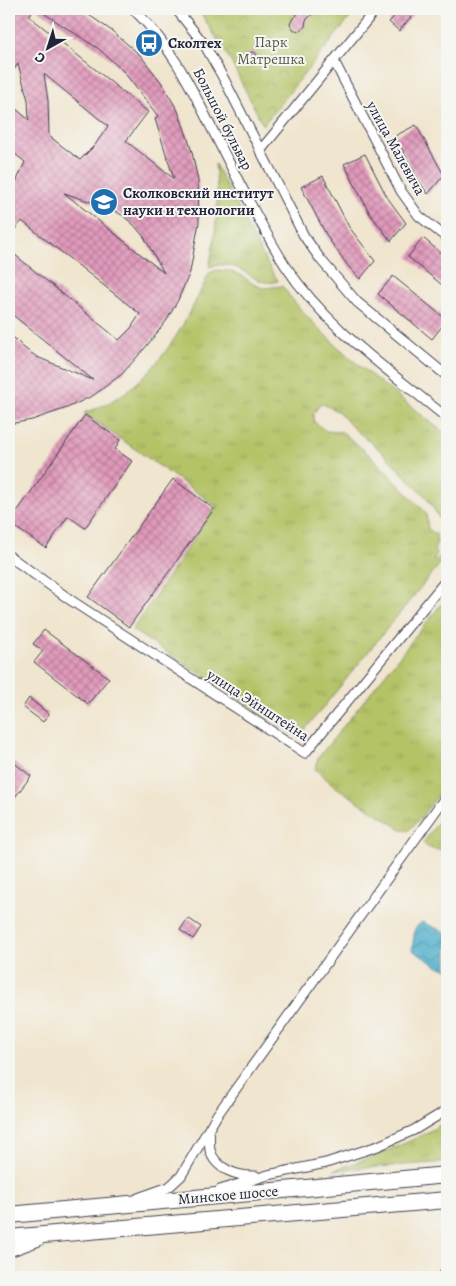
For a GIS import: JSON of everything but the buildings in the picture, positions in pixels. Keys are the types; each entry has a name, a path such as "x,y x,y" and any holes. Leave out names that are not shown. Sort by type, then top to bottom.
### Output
{"highway":[{"name":"Минское шоссе","path":"9,1215 447,1175"},
{"name":"Минское шоссе","path":"9,1238 447,1200"}],"street":[{"name":"Большой бульвар","path":"133,9 154,30 183,71 263,228 306,294 360,347 447,418"},
{"name":"Большой бульвар","path":"176,9 204,44 225,81 304,236 321,260 357,302 447,376"},
{"path":"260,151 376,9"},
{"name":"улица Малевича","path":"334,61 401,191 419,216 447,238"},
{"name":"улица Эйнштейна","path":"9,556 72,601 305,753 447,579"},
{"path":"122,1204 169,1187 181,1176 217,1115 447,795"},
{"path":"196,1198 268,1175 326,1163 378,1146 414,1130 447,1110"},
{"path":"209,1129 210,1151 218,1163 232,1173 248,1176 268,1175"},
{"path":"9,1252 59,1234"},
{"path":"443,1277 447,1270"}],"green space":[{"name":"Парк Матрешка","path":"198,9 357,9 263,125 229,58"},
{"path":"215,164 278,281 269,283 261,281 231,266 209,267 216,216"},
{"path":"218,270 241,275 263,288 282,286 318,328 360,366 447,435 447,531 427,498 380,450 351,426 339,412 321,403 313,414 314,422 326,431 342,432 371,456 426,513 428,529 436,534 437,542 434,550 437,553 433,561 440,556 443,557 447,551 447,555 299,737 132,630 216,506 84,413 107,404 127,391 145,375 175,338 188,317 209,273"},
{"path":"447,597 447,783 420,819 408,831 399,828 336,787 315,769 318,758"},
{"path":"447,810 447,849 431,849 423,843"},
{"path":"447,1121 447,1162 334,1170 406,1143"}],"water":[{"path":"422,922 447,933 447,969 437,966 412,950 415,928"}],"place":[{"name":"Сколтех","path":"149,43"},
{"name":"Сколковский институт науки и технологии","path":"104,202"}]}
